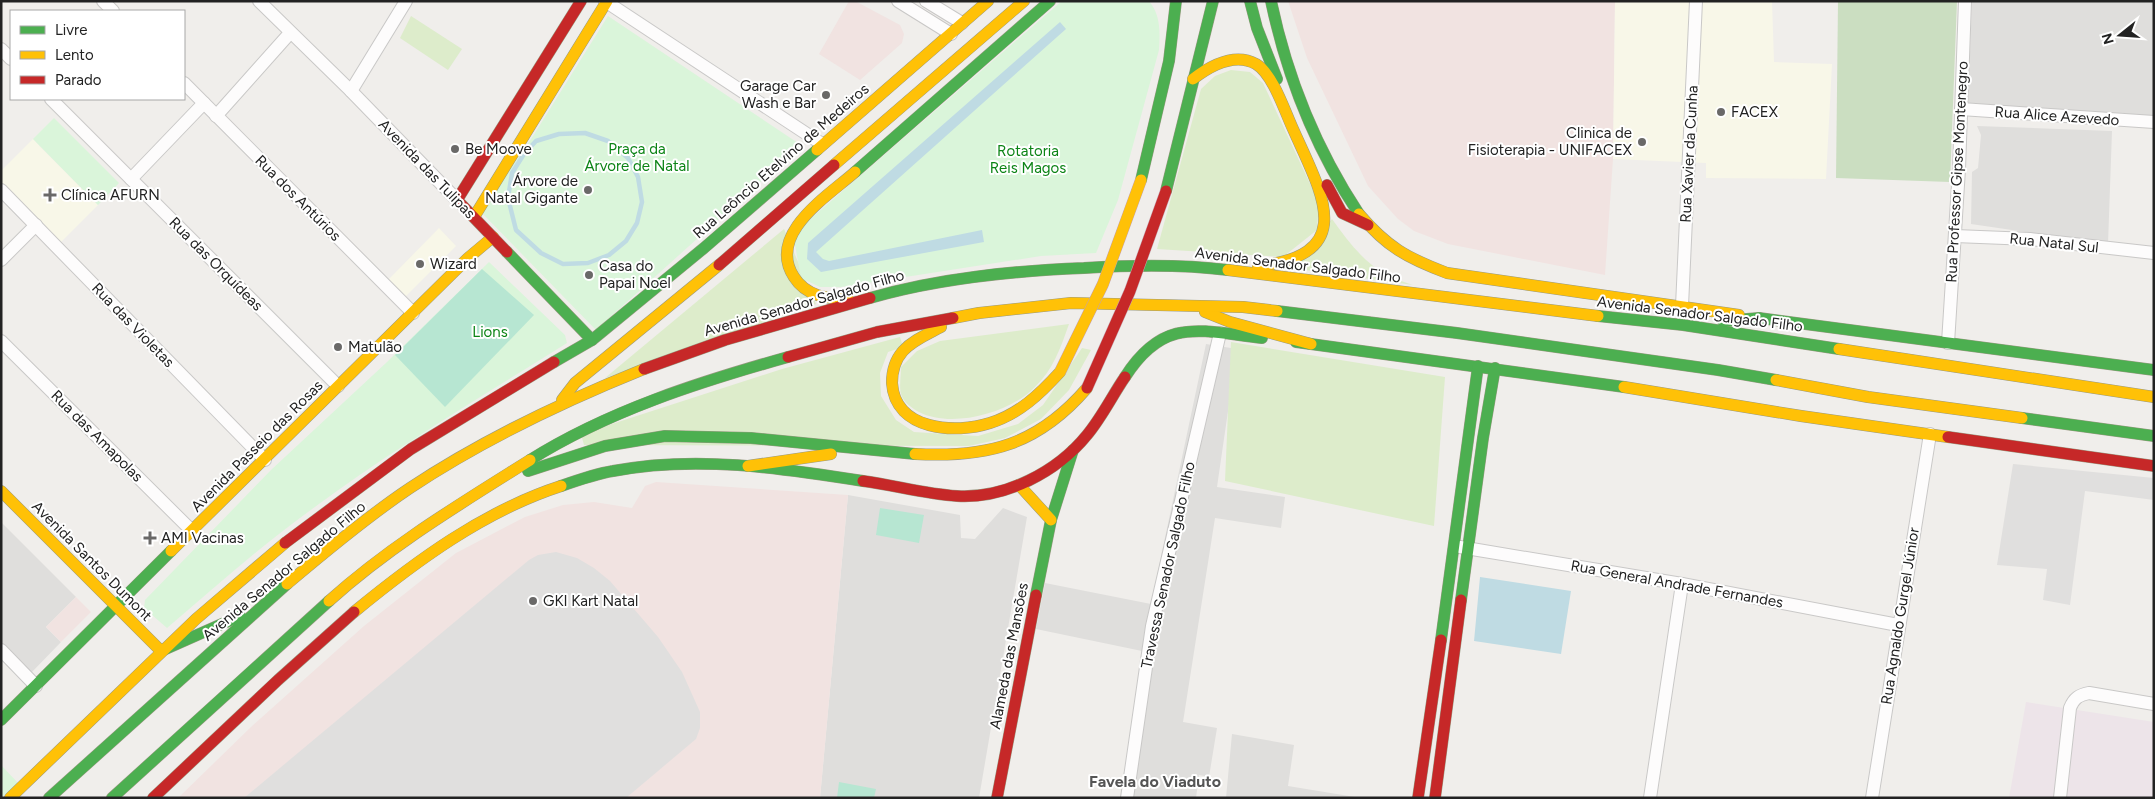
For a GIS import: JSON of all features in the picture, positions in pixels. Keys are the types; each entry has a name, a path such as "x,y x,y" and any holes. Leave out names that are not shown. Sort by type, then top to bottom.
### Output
{"main road":[{"path":"456,200 581,1"},
{"name":"Rua Leôncio Etelvino de Medeiros","path":"592,340 704,248 988,1"},
{"path":"559,404 575,383 690,290 1024,1"},
{"path":"861,299 821,296 801,286 792,275 786,261 786,246 791,234 799,222 819,204 1050,1"},
{"path":"1165,1 1175,18"},
{"path":"957,318 914,342 897,358 893,368 892,385 898,402 902,409 922,423 936,428 952,429 990,424 1014,413 1037,398 1060,372 1103,284 1141,180 1169,61 1176,1"},
{"path":"485,487 604,446 629,440 655,437 703,436 956,455 978,454 1006,447 1035,434 1056,421 1087,388 1106,350 1133,283 1166,191 1214,1"},
{"path":"1250,1 1267,55 1302,134 1342,213 1368,225"},
{"name":"Avenida Senador Salgado Filho","path":"1271,1 1274,19 1289,69 1330,166 1360,214 1378,236 1402,253 1424,265 1447,273 1759,318 2154,370"},
{"path":"474,217 606,2"},
{"path":"1193,79 1207,69 1233,59 1258,65 1266,73 1316,182 1326,217 1322,233 1314,246 1302,256 1274,264 1205,266"},
{"name":"Avenida das Tulipas","path":"456,200 592,340"},
{"name":"Avenida Passeio das Rosas","path":"1,720 468,258 492,237"},
{"name":"Avenida Senador Salgado Filho","path":"49,798 259,608 344,537 409,489 509,429 559,404 643,369 861,299 898,290 1002,273 1116,266 1205,266 1484,303 1682,324 2154,397"},
{"path":"112,798 362,572 431,522 551,446 588,428 736,372 877,332 1018,308 1071,304 1243,307 1399,325 1718,370 1868,397 2154,436"},
{"path":"1190,306 1230,322 1311,344"},
{"path":"1682,324 1759,318"},
{"path":"153,798 322,639 409,568 467,528 527,499 593,475 675,464 748,466 814,473 961,496 994,493 1019,485 1050,467 1072,450 1087,435 1134,365 1150,347 1164,337 1180,330 1197,330 1495,368 2154,466"},
{"name":"Avenida Senador Salgado Filho","path":"10,798 162,651 328,508 411,449 481,405 592,340"},
{"path":"1418,798 1455,546 1478,366"},
{"path":"1435,798 1468,548 1495,368"},
{"path":"2132,433 2154,443"},
{"path":"748,466 868,449"},
{"name":"Alameda das Mansões","path":"996,798 1051,520 1072,450"},
{"path":"1019,485 1051,520"},
{"name":"Avenida Santos Dumont","path":"1,491 162,651"},
{"path":"162,651 259,608"},
{"path":"119,798 128,783"}],"street":[{"name":"Avenida das Tulipas","path":"259,1 456,200"},
{"path":"351,92 406,1"},
{"path":"898,1 951,34"},
{"path":"926,1 962,24"},
{"name":"Rua Xavier da Cunha","path":"1682,306 1696,1"},
{"name":"Rua Professor Gipse Montenegro","path":"1948,343 1955,236 1965,1"},
{"path":"606,2 822,144"},
{"path":"216,116 290,33"},
{"path":"1,49 10,58"},
{"name":"Rua dos Antúrios","path":"185,84 413,313"},
{"name":"Rua das Orquídeas","path":"52,100 338,386"},
{"path":"131,179 204,103"},
{"name":"Rua Alice Azevedo","path":"1961,110 2154,122"},
{"name":"Rua das Violetas","path":"1,190 265,460"},
{"path":"1,260 36,225"},
{"name":"Rua Natal Sul","path":"1955,236 2030,238 2154,254"},
{"name":"Travessa Senador Salgado Filho","path":"1128,798 1152,626 1220,333"},
{"name":"Rua das Amapolas","path":"1,341 193,532"},
{"name":"Rua Agnaldo Gurgel Júnior","path":"1872,798 1898,625 1930,434"},
{"name":"Rua General Andrade Fernandes","path":"1455,546 1682,584 1898,625"},
{"path":"1650,798 1682,584"},
{"path":"1,650 36,686"},
{"path":"2060,798 2070,708 2073,701 2080,695 2089,694 2154,704"}],"shaded area":[{"path":"849,1 855,1 900,25 904,34 902,43 860,80 819,54"},
{"path":"1288,1 1615,1 1613,159 1605,275 1448,244 1414,231 1398,219 1368,186 1307,58"},
{"name":"FACEX","path":"1615,1 1772,1 1774,62 1832,64 1826,179 1706,178 1706,163 1613,159"},
{"path":"1972,1 2154,1 2154,116 1968,104"},
{"path":"1977,126 2112,131 2108,244 1971,224 1972,172 1978,168 1981,135"},
{"name":"Clínica AFURN","path":"33,139 98,205 59,244 1,186 1,171"},
{"name":"Wizard","path":"439,228 456,246 405,297 388,280"},
{"path":"1206,344 1237,349 1217,487 1285,497 1281,528 1215,518 1183,722 1217,728 1209,777 1199,775 1196,798 1121,798 1142,651 1036,629 1045,583 1151,604"},
{"path":"2013,464 2154,478 2154,500 2085,491 2070,605 2043,600 2047,569 1997,565"},
{"path":"656,482 848,495 820,798 178,798 252,726 364,626 456,553 525,517 563,505 594,502 632,508 645,486"},
{"path":"848,495 960,515 961,538 975,539 1003,508 1027,517 979,798 820,798"},
{"path":"1,522 76,597 46,627 61,642 31,673 1,643"},
{"path":"556,552 577,558 594,568 610,581 658,637 682,672 700,712 700,728 696,739 626,798 244,798 529,560 538,555"},
{"path":"76,597 91,612 61,642 46,627"},
{"path":"2026,702 2154,722 2154,798 2009,798"},
{"path":"1232,734 1294,745 1288,786 1361,798 1226,798"}],"green space":[{"name":"Rotatoria Reis Magos","path":"1062,1 1149,1 1156,12 1159,24 1159,50 1118,200 1096,253 1041,256 841,287 820,287 801,278 793,234"},
{"path":"1838,1 1957,1 1950,182 1836,178"},
{"path":"411,16 462,49 448,70 400,38"},
{"name":"Praça da Árvore de Natal","path":"608,16 801,145 596,330 481,212 533,136"},
{"path":"1231,70 1250,72 1263,83 1319,203 1317,230 1283,257 1157,249 1201,89 1215,76"},
{"path":"54,118 119,183 98,205 33,139"},
{"path":"1332,219 1350,243 1370,264 1387,275 1413,285 1291,268"},
{"path":"784,229 816,304 605,378"},
{"name":"Lions","path":"489,262 565,335 567,343 368,469 286,528 167,628 144,608 145,600 271,470 387,362"},
{"path":"482,269 534,315 445,407 395,355"},
{"path":"1069,324 1056,358 1047,373 1024,396 996,411 964,418 932,417 914,409 902,397 900,388 901,367 917,351 940,341"},
{"path":"900,337 903,347 888,352 880,373 881,396 896,420 914,432 978,436 1018,424 1043,405 1082,348 1091,350 1069,390 1041,419 1005,438 969,446 584,445 581,434 782,369"},
{"path":"1231,342 1445,377 1434,526 1225,481"},
{"path":"880,508 924,515 919,543 876,535"},
{"path":"1,765 18,783 1,798"},
{"path":"839,782 876,789 874,798 837,798"}],"water":[{"path":"1060,22 1066,29 816,252 823,259 829,261 982,230 984,242 821,272 807,259 808,243"},
{"path":"1480,577 1571,591 1561,654 1474,641"}],"waterway":[{"path":"585,133 608,141 628,158 638,177 642,202 637,223 626,241 609,255 588,263 563,264 541,253 516,230 508,198 512,173 524,154 536,141 559,134 585,133"}],"traffic: fast":[{"path":"855,172 1050,1"},
{"path":"1141,180 1169,61 1176,1"},
{"path":"1166,191 1213,1"},
{"path":"1250,1 1257,28 1277,79"},
{"path":"1271,1 1285,57 1305,112 1329,164 1359,214"},
{"path":"554,362 592,340 704,248 817,150"},
{"path":"507,252 592,340"},
{"path":"870,298 922,285 1030,271 1156,266 1228,270"},
{"path":"1277,311 1457,333 1776,380"},
{"path":"1598,316 1683,325 1839,349"},
{"path":"1759,318 2154,370"},
{"path":"1723,321 1759,318"},
{"path":"1125,377 1154,344 1169,336 1185,332 1202,331 1262,338"},
{"path":"1296,342 1624,387"},
{"path":"530,460 622,412 721,377 788,357"},
{"path":"1441,640 1478,366"},
{"path":"1461,600 1483,438 1495,368"},
{"path":"2022,418 2154,436"},
{"path":"528,471 605,446 665,436 751,438 915,454"},
{"path":"1036,595 1051,520 1073,450"},
{"path":"561,486 606,472 644,466 675,464 738,465 863,481"},
{"path":"1,720 171,551"},
{"path":"49,798 287,584"},
{"path":"112,798 329,601"},
{"path":"161,651 240,616"}],"traffic: slow":[{"path":"474,217 607,1"},
{"path":"817,150 988,1"},
{"path":"834,165 1024,1"},
{"path":"1193,79 1207,69 1231,60 1239,59 1256,64 1273,84 1314,175 1321,197 1324,217 1321,234 1310,249 1290,260 1258,266"},
{"path":"848,299 825,297 811,292 794,277 787,261 788,246 794,231 804,217 816,204 855,172"},
{"path":"1060,372 1103,284 1141,180"},
{"path":"1359,214 1379,235 1398,250 1420,262 1447,273 1739,315"},
{"path":"171,551 468,258 493,237"},
{"path":"562,400 575,383 719,265"},
{"path":"1228,270 1598,316"},
{"path":"953,318 979,313 1071,303 1243,307 1277,311"},
{"path":"1205,312 1230,322 1311,344"},
{"path":"941,327 907,347 898,358 895,366 892,383 896,399 904,411 915,420 945,428 961,428 990,423 1020,409 1045,388 1060,372"},
{"path":"1839,349 2154,397"},
{"path":"287,584 379,510 466,453 553,408 644,369"},
{"path":"1776,380 1868,397 2022,418"},
{"path":"1624,387 1801,416 1948,437"},
{"path":"915,454 941,455 966,453 989,450 1010,444 1050,423 1087,388"},
{"path":"748,466 831,454"},
{"path":"329,601 401,544 452,509 530,460"},
{"path":"1019,485 1051,520"},
{"path":"354,612 426,556 478,523 533,496 561,486"},
{"path":"1,491 161,651"},
{"path":"10,798 196,619 285,543"}],"traffic: jam":[{"path":"507,252 457,200 581,1"},
{"path":"719,265 834,165"},
{"path":"1327,185 1342,213 1368,225"},
{"path":"1087,388 1130,291 1166,191"},
{"path":"644,369 725,340 870,298"},
{"path":"788,357 877,332 953,318"},
{"path":"285,543 411,449 554,362"},
{"path":"863,481 957,496 975,496 1011,488 1045,471 1061,461 1075,448 1097,421 1125,377"},
{"path":"1948,437 2154,466"},
{"path":"997,798 1036,595"},
{"path":"1435,798 1461,600"},
{"path":"153,798 278,680 354,612"},
{"path":"1418,798 1441,640"}],"place":[{"name":"Garage Car Wash e Bar","path":"826,95"},
{"name":"FACEX","path":"1721,112"},
{"name":"Clinica de Fisioterapia - UNIFACEX","path":"1642,142"},
{"name":"Be Moove","path":"455,149"},
{"name":"Árvore de Natal Gigante","path":"588,190"},
{"name":"Clínica AFURN","path":"50,195"},
{"name":"Wizard","path":"420,264"},
{"name":"Casa do Papai Noel","path":"589,275"},
{"name":"Matulão","path":"338,347"},
{"name":"AMI Vacinas","path":"150,538"},
{"name":"GKI Kart Natal","path":"533,601"}],"district":[{"name":"Favela do Viaduto","path":"1155,781"}]}
